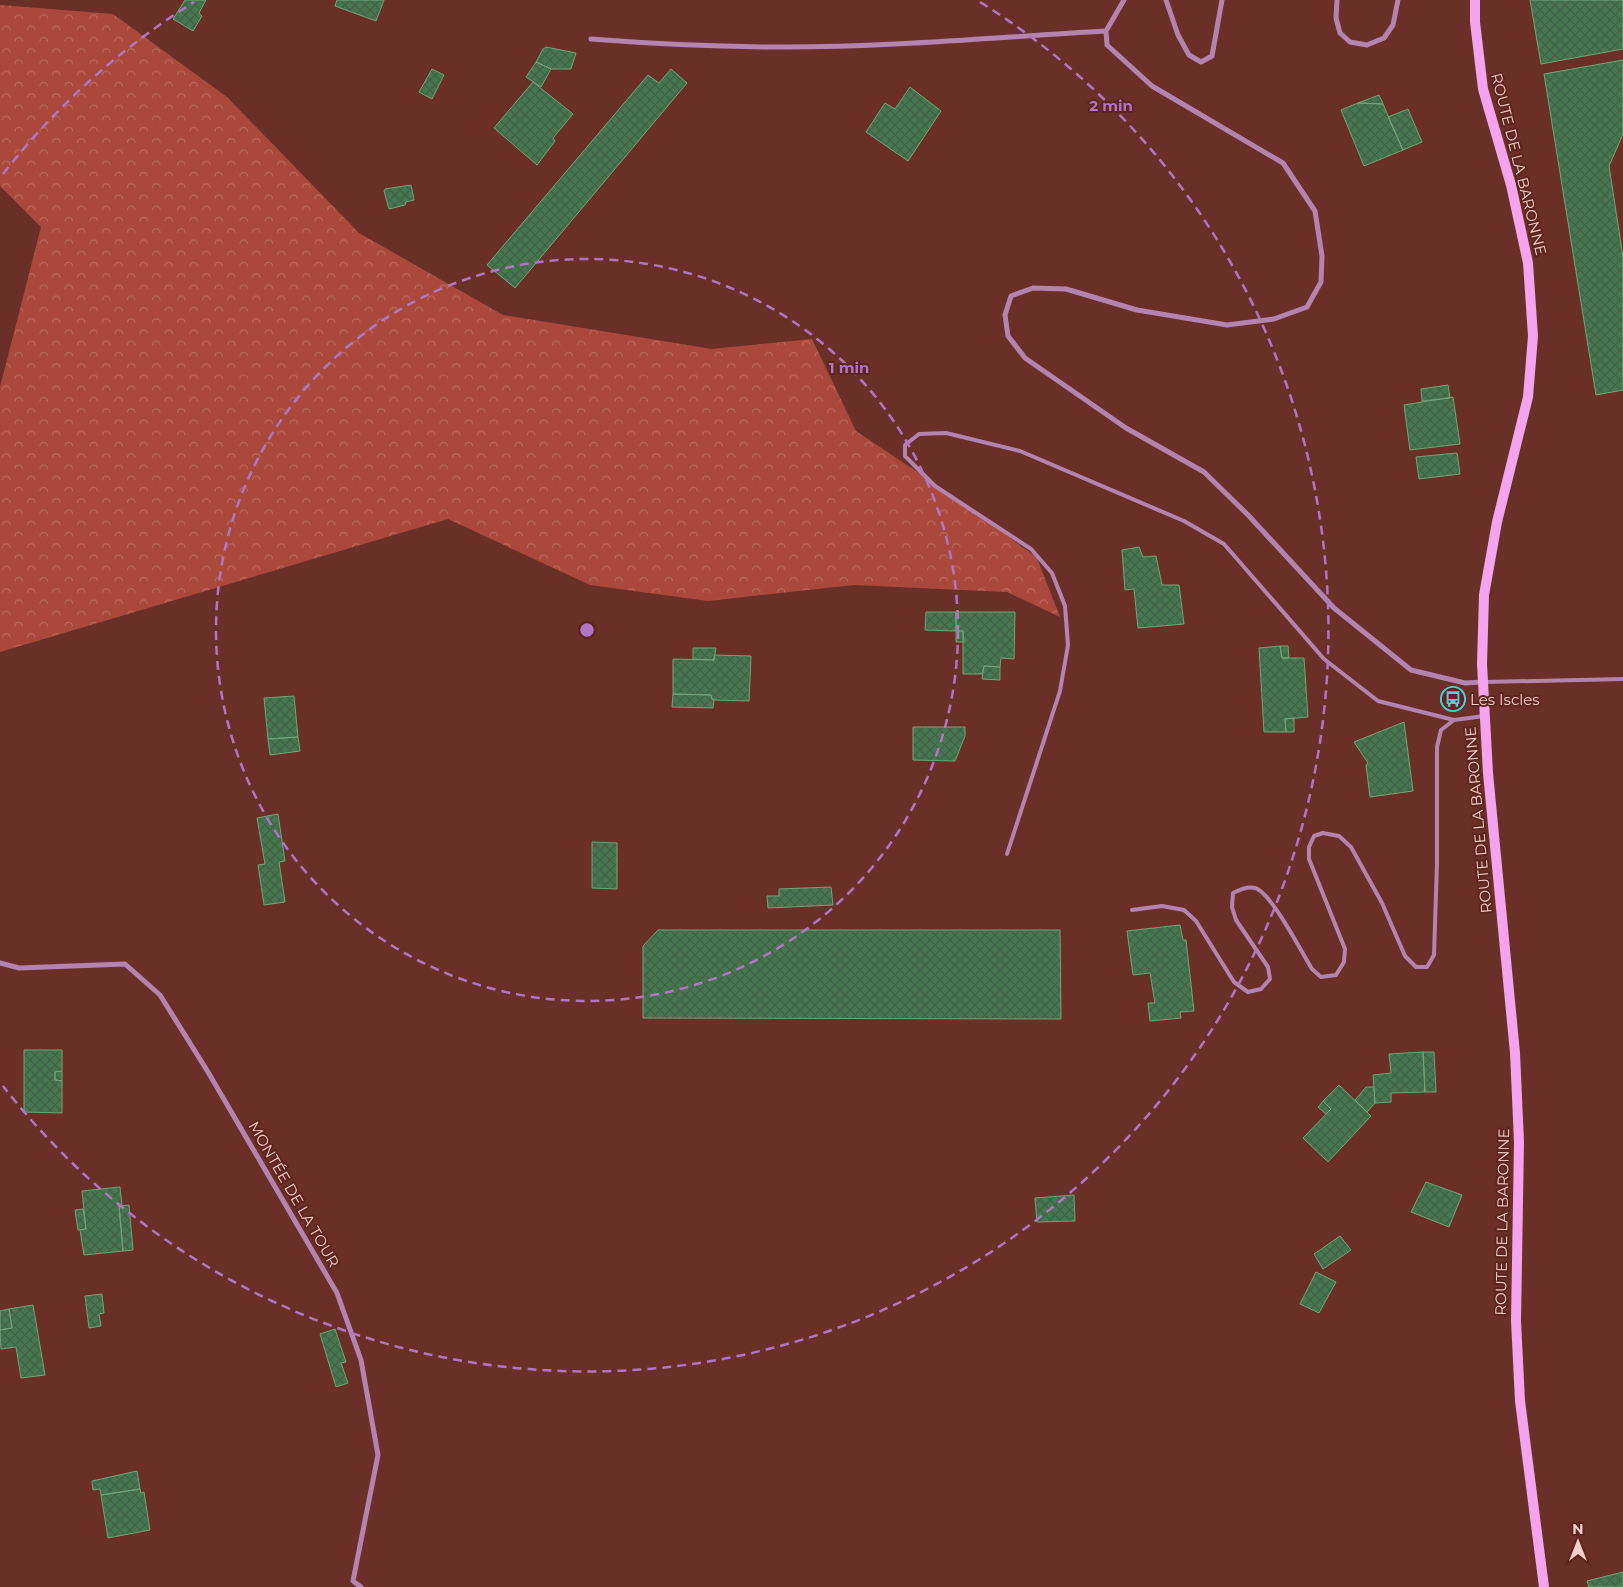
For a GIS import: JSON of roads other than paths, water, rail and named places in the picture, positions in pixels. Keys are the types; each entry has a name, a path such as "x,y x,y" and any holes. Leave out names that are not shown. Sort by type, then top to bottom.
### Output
{"main road":[{"name":"ROUTE DE LA BARONNE","path":"1475,0 1475,22 1483,89 1511,185 1528,263 1533,336 1528,397 1497,522 1484,595 1482,682 1514,1053 1519,1133 1516,1321 1520,1401 1544,1587"}],"street":[{"path":"1124,0 1106,31 1107,45 1152,86 1283,163 1315,211 1322,256 1321,282 1307,307 1274,320 1227,325 1137,310 1066,289 1032,288 1011,296 1005,315 1008,336 1025,358 1126,428 1204,472 1248,515 1334,608 1411,670 1465,683 1482,682"},
{"path":"1166,0 1178,35 1189,55 1200,62 1212,56 1222,0"},
{"path":"1338,0 1336,18 1340,33 1350,42 1367,45 1384,38 1389,32 1393,25 1398,0"},
{"path":"591,39 661,44 785,47 900,43 1106,31"},
{"name":"MONTÉE DE LA TOUR","path":"0,963 19,968 125,964 160,995 208,1072 337,1293 361,1360 378,1455 353,1581 361,1587"}],"lane":[{"path":"1008,854 1060,691 1068,645 1065,606 1052,573 1031,549 935,486 905,456 905,444 919,434 946,433 1020,451 1184,521 1224,544 1324,659 1378,701 1454,720 1484,716"},
{"path":"1482,682 1623,679"},
{"path":"1132,910 1162,906 1184,910 1196,921 1234,982 1248,992 1261,989 1270,979 1268,967 1236,920 1232,907 1233,893 1242,889 1255,888 1269,898 1312,969 1321,977 1336,975 1344,962 1345,949 1309,859 1309,847 1314,836 1323,833 1339,836 1351,847 1382,903 1405,956 1416,968 1427,967 1434,955 1437,864 1437,747 1441,730 1454,720"}],"place":[{"name":"Les Iscles","path":"1453,699"}]}
